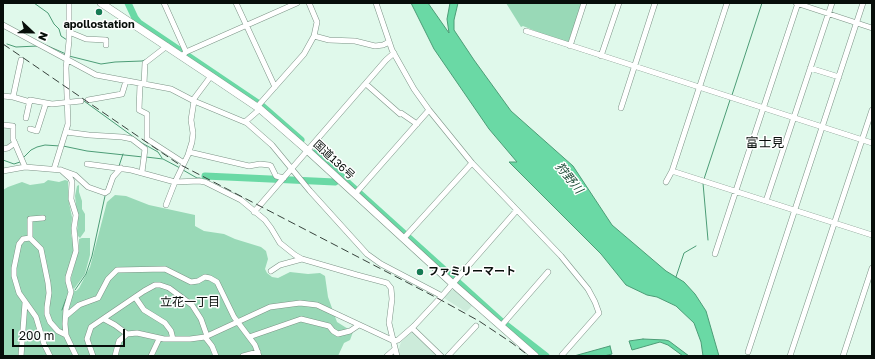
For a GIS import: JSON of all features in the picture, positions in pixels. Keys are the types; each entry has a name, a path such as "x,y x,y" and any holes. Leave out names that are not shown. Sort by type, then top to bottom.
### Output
{"highway":[{"name":"国道136号","path":"101,3 167,46 184,54 212,76 258,108 307,150 404,238 456,281 501,326 535,356"}],"street":[{"path":"54,169 68,124 67,59 69,3"},
{"path":"164,3 184,54 297,3"},
{"path":"236,3 275,87"},
{"path":"245,122 304,54 314,36 317,22 309,3"},
{"path":"376,3 394,53 414,89 429,110 472,163 561,256 588,290 595,302 599,313 562,355"},
{"path":"570,46 584,3"},
{"path":"601,56 619,3"},
{"path":"620,108 655,3"},
{"path":"666,182 672,171 727,3"},
{"path":"715,254 764,108 797,3 872,28"},
{"path":"766,200 832,3"},
{"path":"748,352 863,3"},
{"path":"3,25 96,75 171,89 245,122 272,145 310,191 366,254 381,264 442,296"},
{"path":"69,32 86,39 106,40 106,45"},
{"path":"526,32 872,143"},
{"path":"314,36 329,40 355,41 375,46 383,45 389,42"},
{"path":"167,46 145,63 139,110 147,114 147,138 184,163"},
{"path":"254,212 394,53"},
{"path":"13,97 21,60"},
{"path":"810,68 839,77"},
{"path":"166,206 189,152 193,138 193,100 212,76"},
{"path":"88,100 122,94 126,81"},
{"path":"366,84 400,114 401,113 417,124"},
{"path":"3,96 30,102 32,100 52,104 81,101"},
{"path":"26,118 30,102"},
{"path":"30,129 37,131 46,103"},
{"path":"355,194 429,110"},
{"path":"790,356 872,110"},
{"path":"3,125 12,125 15,143 25,167"},
{"path":"66,132 132,139 144,146 145,149 142,172"},
{"path":"3,149 8,148 15,143"},
{"path":"189,152 250,166 260,164 269,165 272,166 276,176 284,178"},
{"path":"404,238 472,163"},
{"path":"87,164 142,172 175,182 205,182 238,198 268,224 280,244 302,259 358,276 383,281 389,285 392,300 389,323 396,356"},
{"path":"3,171 25,167 61,170 75,175 88,187 105,193 108,191 113,177 121,168"},
{"path":"61,170 71,179 71,199 76,215 74,231 76,251 68,277 71,292 66,309 65,324 66,335 76,356"},
{"path":"672,171 872,235"},
{"path":"394,341 404,336 412,328 456,281 517,210"},
{"path":"43,218 30,219 30,238 41,249 49,293 46,307 47,314 50,322 58,331 66,335"},
{"path":"30,238 23,239 19,244 13,272 17,290 36,317 44,344 50,356"},
{"path":"271,271 276,266 302,259"},
{"path":"66,316 79,305 98,298 108,279 117,270 157,268 170,270 191,282 198,281 205,277 214,279 217,282 237,323 255,345 258,354 243,356"},
{"path":"843,356 872,268"},
{"path":"501,326 548,272"},
{"path":"93,356 88,344 88,336 92,327 155,285 169,288 192,305 201,319 206,336 216,356"},
{"path":"135,297 144,310 165,323 171,331 173,339"},
{"path":"21,356 25,303"},
{"path":"115,356 120,341 127,334 137,333 159,338 190,339 206,336 276,306 305,303 317,305 394,341"},
{"path":"104,319 127,334"},
{"path":"248,337 301,319 329,326 338,334 350,331 359,325"},
{"path":"448,356 476,326"},
{"path":"412,328 441,356"},
{"path":"151,356 159,338"},
{"path":"387,356 395,349"}],"shaded area":[{"path":"506,3 582,3 568,43 523,26 521,27"},
{"path":"3,127 9,127 12,130 12,142 7,146 3,146"},
{"path":"48,180 59,182 65,180 68,181 68,198 72,217 71,235 75,249 69,271 72,291 76,291 79,288 90,267 107,202 115,195 126,196 149,205 195,215 195,226 204,231 224,234 261,247 266,251 268,259 265,269 272,277 278,278 290,272 308,274 320,273 325,276 328,297 337,322 353,332 350,340 344,343 338,356 3,356 3,190 22,182 30,185 44,183"},
{"path":"79,185 82,209 85,214 85,231 80,238 77,231 78,223 75,196 77,186"},
{"path":"90,238 90,255 85,274 74,289 70,282 79,248 79,239"},
{"path":"450,290 456,290 472,306 466,312 444,298"},
{"path":"412,331 439,356 399,356 398,351 401,342"}],"water":[{"name":"狩野川","path":"411,3 428,3 449,33 447,19 450,3 458,3 454,20 454,30 511,111 573,166 612,225 666,271 684,282 695,294 706,311 719,356 703,356 701,342 694,323 676,306 626,285 601,254 509,162 517,162 489,129 434,49"},
{"path":"643,339 669,341 689,356 683,356 668,345 660,342 632,350 629,341"},
{"path":"610,346 612,354 604,356 574,356"}],"waterway":[{"path":"34,3 48,13 54,24 59,29 61,36 67,40"},
{"path":"128,3 139,23 262,106 301,140"},
{"path":"732,95 762,3"},
{"path":"41,43 66,54"},
{"path":"7,44 16,47 38,46"},
{"path":"69,56 101,64 145,60"},
{"path":"704,179 730,100"},
{"path":"84,101 142,143 158,152 162,158"},
{"path":"23,158 31,150 37,147 45,145 60,146"},
{"path":"63,146 87,151 143,157"},
{"path":"315,153 501,321 546,356"},
{"path":"119,166 123,154"},
{"path":"146,157 163,159 180,168"},
{"path":"3,160 14,164 20,162"},
{"path":"183,170 197,178 200,178"},
{"path":"106,190 111,176"},
{"path":"205,176 335,182 343,177"},
{"path":"703,183 708,240"},
{"path":"75,290 86,274 92,256 105,196"},
{"path":"676,277 684,253 696,246"},
{"path":"62,310 66,299"}],"railway":[{"path":"3,44 177,163 439,299 479,321 529,356"}],"place":[{"name":"apollostation","path":"99,12"},
{"name":"ファミリーマート","path":"420,272"}],"district":[{"name":"富士見","path":"765,143"},
{"name":"立花一丁目","path":"190,302"}]}
